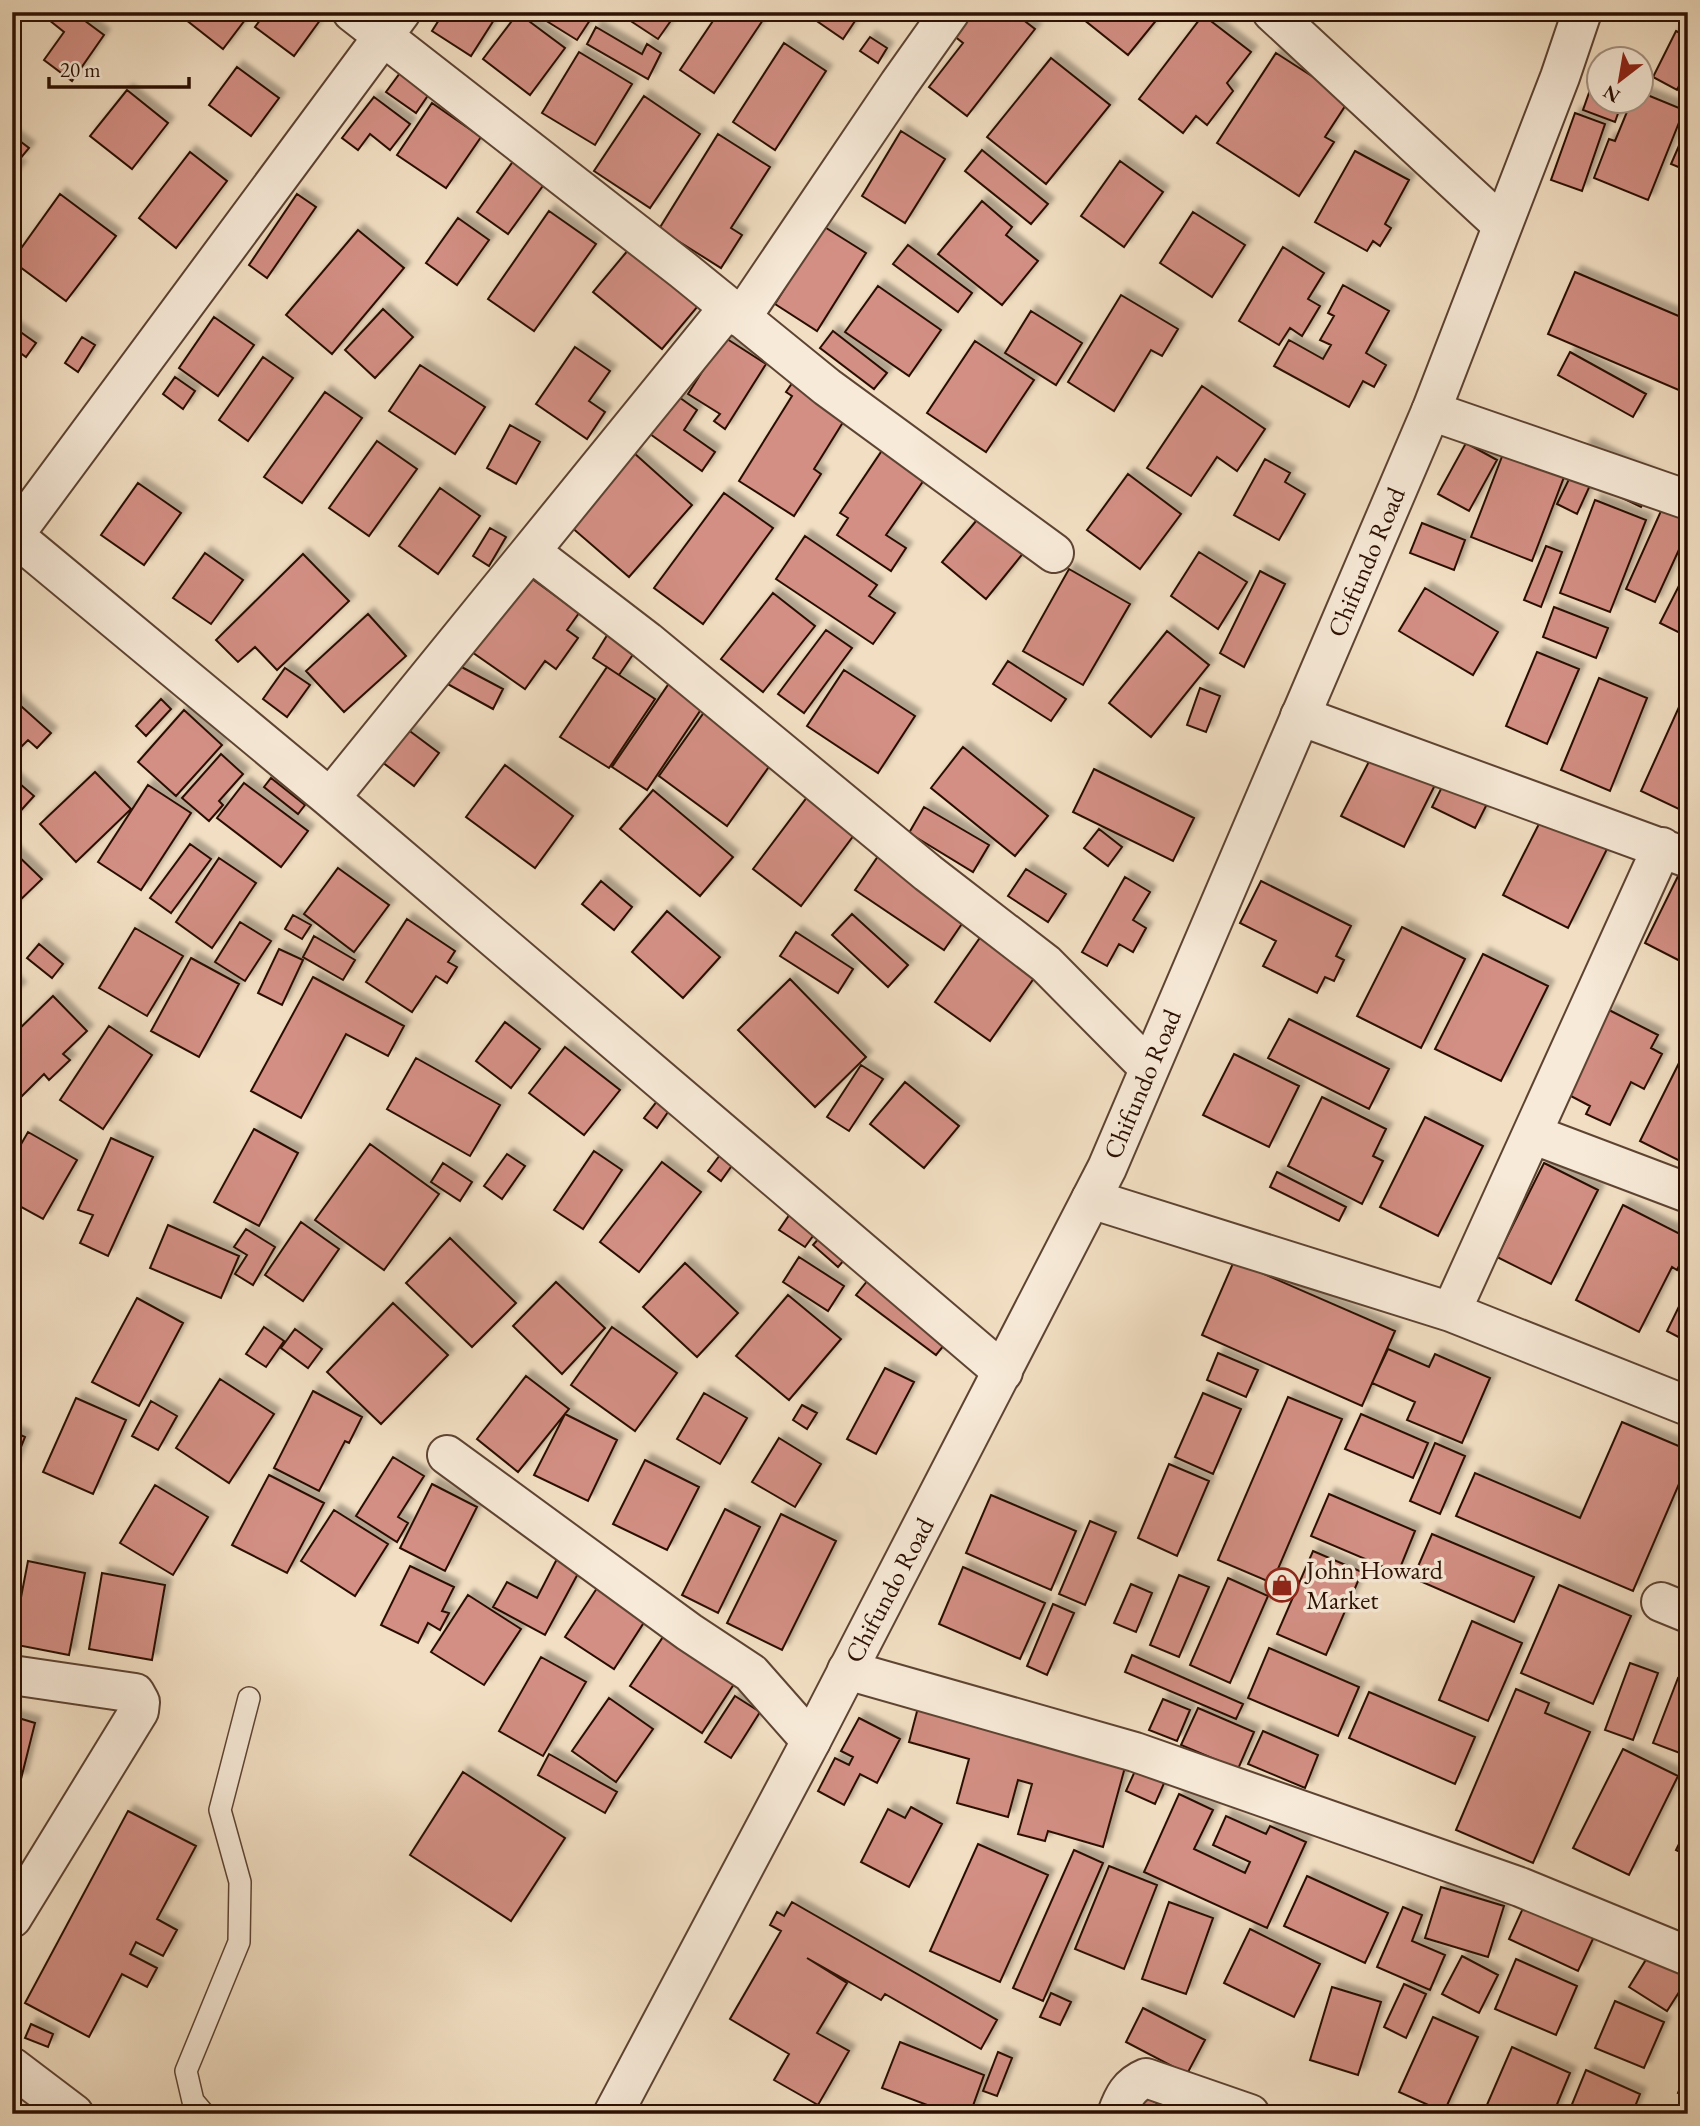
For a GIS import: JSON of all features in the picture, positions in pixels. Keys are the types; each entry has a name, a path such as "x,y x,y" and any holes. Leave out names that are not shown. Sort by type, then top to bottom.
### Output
{"street":[{"path":"352,12 393,24 735,313 827,387 1054,553"},
{"path":"330,798 531,552 735,313 950,12"},
{"path":"1272,12 1502,225"},
{"name":"Chifundo Road","path":"623,2113 847,1670 1107,1168 1431,411 1582,12"},
{"path":"393,24 13,535 330,798 1003,1373"},
{"path":"1431,411 1688,500"},
{"path":"531,552 647,641 928,873 1046,964 1149,1068"},
{"path":"1300,716 1675,853 1532,1134 1451,1312"},
{"path":"1532,1134 1688,1193"},
{"path":"1091,1199 1451,1312 1688,1406"},
{"path":"447,1455 690,1632 751,1673 811,1741"},
{"path":"847,1670 1135,1752 1520,1887 1688,1956"},
{"path":"12,1675 135,1693 140,1702 139,1711 12,1918"},
{"path":"12,2067 74,2114"},
{"path":"1117,2114 1124,2096 1134,2083 1146,2078 1250,2114"}],"lane":[{"path":"204,2114 193,2101 186,2071 239,1942 240,1882 220,1810 249,1698"}],"building":[{"path":"12,12 22,12 12,26"},
{"path":"39,12 73,12 104,35 72,81 44,60 64,32"},
{"path":"176,12 251,12 223,49"},
{"path":"266,12 326,12 294,56 255,27"},
{"path":"444,12 499,12 471,56 432,31"},
{"path":"532,12 583,12 592,17 577,40"},
{"path":"617,12 677,12 658,39"},
{"path":"719,12 767,14 714,93 680,70"},
{"path":"810,12 861,12 843,39 808,15"},
{"path":"957,12 1013,12 1035,29 967,116 929,87 963,43 944,28"},
{"path":"1089,12 1163,12 1128,55 1083,19"},
{"path":"518,13 565,48 530,95 483,59"},
{"path":"1203,15 1251,52 1227,83 1233,91 1207,125 1196,116 1183,133 1139,99"},
{"path":"596,27 642,54 647,44 661,53 648,79 587,44"},
{"path":"1676,31 1688,37 1688,83 1682,80 1677,90 1654,78"},
{"path":"870,37 887,48 878,63 860,51"},
{"path":"784,43 826,71 775,150 733,122"},
{"path":"579,52 632,84 595,145 542,113"},
{"path":"1276,53 1349,100 1325,137 1334,142 1299,196 1217,143"},
{"path":"1051,58 1110,105 1046,184 987,137"},
{"path":"237,67 279,98 251,136 209,105"},
{"path":"403,69 431,91 416,113 386,92"},
{"path":"127,90 168,123 132,169 90,136"},
{"path":"644,96 700,134 650,208 594,171"},
{"path":"374,97 410,124 390,150 370,134 358,150 342,138"},
{"path":"1654,98 1684,110 1648,200 1594,178 1609,139 1615,141 1625,116 1654,116"},
{"path":"432,103 481,137 446,188 397,155"},
{"path":"1575,113 1605,124 1582,191 1551,180"},
{"path":"1599,116 1617,116 1615,122"},
{"path":"1688,125 1688,171 1671,164"},
{"path":"901,131 945,159 905,223 862,196"},
{"path":"718,134 770,167 731,228 742,235 721,268 659,229"},
{"path":"12,135 29,148 20,159 12,154"},
{"path":"982,150 1048,204 1031,224 965,171"},
{"path":"1355,151 1409,180 1385,224 1391,228 1380,246 1373,241 1367,251 1315,222"},
{"path":"190,152 227,181 176,248 139,218"},
{"path":"519,153 550,176 508,234 477,212"},
{"path":"1120,161 1163,192 1124,247 1081,216"},
{"path":"12,162 20,167 12,177"},
{"path":"60,194 116,236 66,301 12,261"},
{"path":"297,194 316,207 267,278 249,265"},
{"path":"982,201 1012,227 1006,235 1038,261 1002,305 938,254"},
{"path":"549,211 596,244 534,331 488,299"},
{"path":"1193,212 1245,245 1212,297 1160,263"},
{"path":"458,218 489,240 457,285 426,263"},
{"path":"823,226 866,253 817,331 775,304"},
{"path":"358,230 404,268 332,354 286,315"},
{"path":"908,245 972,293 958,312 893,264"},
{"path":"1283,247 1324,273 1308,299 1320,306 1302,336 1290,328 1279,345 1239,321"},
{"path":"629,249 698,306 662,349 593,292"},
{"path":"1575,272 1688,320 1688,394 1548,334"},
{"path":"1343,285 1389,311 1366,353 1386,365 1374,387 1363,381 1349,407 1274,366 1289,340 1323,359 1331,345 1320,340 1334,316 1328,313"},
{"path":"878,286 941,330 909,376 845,332"},
{"path":"1121,295 1178,329 1162,356 1151,350 1114,411 1068,382"},
{"path":"383,309 413,337 375,378 345,350"},
{"path":"1031,311 1082,343 1056,385 1005,353"},
{"path":"214,317 254,345 218,396 179,368"},
{"path":"12,326 36,343 26,357 12,347"},
{"path":"833,331 887,373 874,389 820,348"},
{"path":"82,337 95,345 78,372 65,363"},
{"path":"724,337 766,364 725,429 714,421 720,414 688,394"},
{"path":"975,341 1034,380 986,452 927,413"},
{"path":"575,347 610,371 589,401 605,412 587,439 536,404"},
{"path":"1570,352 1646,394 1633,417 1558,375"},
{"path":"263,357 293,378 248,441 219,420"},
{"path":"420,365 485,407 455,454 389,411"},
{"path":"175,377 195,391 183,409 163,394"},
{"path":"795,379 845,419 814,469 821,474 794,516 739,481 792,396 786,392"},
{"path":"1202,386 1265,429 1237,471 1217,457 1191,496 1147,468"},
{"path":"325,392 362,418 302,503 264,477"},
{"path":"676,395 697,410 684,430 715,452 702,471 650,434"},
{"path":"510,425 540,442 516,484 487,468"},
{"path":"377,441 417,469 369,536 329,508"},
{"path":"1466,443 1497,460 1469,511 1438,494"},
{"path":"1586,444 1655,478 1641,507 1591,483 1577,514 1557,504"},
{"path":"883,449 926,477 886,535 906,548 891,571 837,535 848,518 840,513"},
{"path":"634,453 692,505 629,577 570,526"},
{"path":"1503,454 1564,477 1532,561 1471,537"},
{"path":"1265,459 1290,473 1285,482 1305,494 1279,540 1234,515"},
{"path":"1128,474 1181,514 1140,569 1087,530"},
{"path":"138,483 181,513 144,565 101,535"},
{"path":"440,488 480,516 438,574 399,546"},
{"path":"1670,491 1688,499 1688,530 1655,602 1626,589"},
{"path":"724,493 773,528 703,624 654,588"},
{"path":"1595,500 1646,520 1610,612 1560,593"},
{"path":"981,515 1025,551 986,599 942,562"},
{"path":"1422,523 1465,540 1454,570 1410,553"},
{"path":"490,528 506,537 489,566 473,556"},
{"path":"805,536 877,585 869,596 895,613 873,644 776,579"},
{"path":"1546,546 1562,552 1541,607 1524,600"},
{"path":"1199,552 1247,582 1218,629 1171,596"},
{"path":"205,553 243,580 211,624 173,598"},
{"path":"303,554 349,601 277,670 255,647 238,662 216,640"},
{"path":"1688,568 1688,637 1660,623"},
{"path":"1069,569 1130,604 1083,685 1023,651"},
{"path":"1260,571 1285,584 1244,667 1220,653"},
{"path":"524,573 579,613 567,630 578,638 556,669 545,661 525,689 469,650"},
{"path":"1425,588 1498,632 1473,675 1399,631"},
{"path":"773,593 815,626 763,692 721,659"},
{"path":"1554,607 1608,628 1596,658 1543,637"},
{"path":"368,614 406,656 344,712 306,671"},
{"path":"611,629 638,647 619,675 593,658"},
{"path":"826,630 852,648 804,713 778,694"},
{"path":"1167,631 1209,665 1151,737 1109,703"},
{"path":"1537,652 1579,669 1547,744 1506,726"},
{"path":"1008,661 1066,699 1051,721 993,684"},
{"path":"454,663 503,689 493,709 444,682"},
{"path":"607,667 655,699 609,768 560,737"},
{"path":"285,668 310,685 287,717 263,699"},
{"path":"844,670 915,716 878,773 807,726"},
{"path":"1599,678 1647,698 1610,791 1561,770"},
{"path":"672,679 706,702 647,790 612,767"},
{"path":"1200,688 1220,696 1206,732 1187,725"},
{"path":"12,698 51,733 37,748 28,740 12,756"},
{"path":"161,699 171,709 146,736 136,726"},
{"path":"1679,707 1688,711 1688,801 1683,811 1641,791"},
{"path":"184,710 222,745 176,796 138,762"},
{"path":"705,711 773,761 727,826 659,776"},
{"path":"395,720 439,753 414,786 370,753"},
{"path":"1377,746 1439,777 1404,847 1341,816"},
{"path":"963,747 1048,816 1015,856 931,788"},
{"path":"221,754 243,774 219,801 223,805 209,821 182,798"},
{"path":"505,765 573,816 535,868 466,817"},
{"path":"1094,769 1194,818 1173,861 1073,812"},
{"path":"95,772 131,809 76,862 40,824"},
{"path":"1449,773 1492,794 1475,828 1432,807"},
{"path":"12,777 34,796 15,817 12,814"},
{"path":"271,778 305,805 298,814 264,787"},
{"path":"244,783 308,831 281,867 217,818"},
{"path":"148,785 191,813 141,890 98,862"},
{"path":"653,790 733,857 700,896 620,829"},
{"path":"811,792 860,827 801,906 753,869"},
{"path":"924,807 989,845 973,872 909,833"},
{"path":"1544,814 1608,847 1568,928 1503,895"},
{"path":"1099,829 1122,847 1108,866 1084,848"},
{"path":"190,844 211,859 171,913 150,898"},
{"path":"883,849 972,909 944,950 855,890"},
{"path":"12,850 42,879 12,908"},
{"path":"219,858 256,883 212,948 176,922"},
{"path":"1683,866 1688,869 1688,965 1645,943"},
{"path":"338,868 389,905 354,952 304,914"},
{"path":"1026,869 1066,894 1048,922 1008,896"},
{"path":"1125,877 1150,892 1133,920 1146,928 1133,952 1119,944 1107,966 1082,952"},
{"path":"601,881 632,907 614,930 582,904"},
{"path":"1261,881 1351,926 1336,956 1344,960 1334,981 1325,977 1317,993 1263,966 1276,941 1240,923"},
{"path":"667,911 720,957 683,998 632,952"},
{"path":"852,914 908,965 888,987 832,935"},
{"path":"293,915 311,925 302,939 285,929"},
{"path":"407,919 455,951 448,962 457,967 447,983 436,976 412,1012 366,982"},
{"path":"240,922 271,941 245,981 215,962"},
{"path":"1402,927 1465,959 1421,1048 1357,1016"},
{"path":"135,928 183,956 147,1016 99,988"},
{"path":"796,932 853,969 838,993 780,956"},
{"path":"984,932 1039,971 990,1041 935,1002"},
{"path":"314,936 355,960 343,980 303,957"},
{"path":"39,944 63,964 52,978 27,958"},
{"path":"279,949 303,960 282,1005 258,993"},
{"path":"1483,954 1548,986 1501,1081 1435,1049"},
{"path":"191,958 239,984 199,1057 151,1031"},
{"path":"313,977 404,1026 388,1056 346,1034 301,1118 251,1091"},
{"path":"790,979 866,1057 815,1107 738,1030"},
{"path":"12,980 20,988 12,995"},
{"path":"53,996 87,1031 63,1054 70,1060 49,1080 44,1074 20,1098 12,1090 12,1036"},
{"path":"1609,1010 1658,1035 1651,1048 1662,1054 1644,1089 1631,1082 1610,1125 1586,1114 1590,1106 1567,1094"},
{"path":"1289,1019 1389,1069 1369,1109 1268,1058"},
{"path":"505,1022 540,1049 511,1088 476,1061"},
{"path":"109,1026 152,1055 103,1129 60,1100"},
{"path":"1688,1045 1688,1165 1640,1141"},
{"path":"565,1047 620,1090 584,1135 529,1093"},
{"path":"1234,1054 1299,1086 1269,1147 1203,1115"},
{"path":"416,1058 500,1105 470,1156 387,1109"},
{"path":"861,1065 883,1079 849,1131 827,1117"},
{"path":"905,1082 959,1126 924,1168 870,1124"},
{"path":"1322,1097 1386,1129 1373,1156 1383,1161 1362,1204 1288,1166"},
{"path":"658,1100 670,1109 657,1128 644,1118"},
{"path":"1425,1117 1483,1146 1438,1236 1380,1207"},
{"path":"254,1129 298,1153 259,1226 214,1202"},
{"path":"28,1132 77,1160 43,1219 12,1202 12,1160"},
{"path":"111,1138 153,1157 108,1256 80,1243 93,1215 78,1210"},
{"path":"370,1144 439,1194 384,1270 315,1220"},
{"path":"594,1151 622,1170 583,1229 554,1210"},
{"path":"507,1154 525,1166 502,1199 484,1186"},
{"path":"720,1155 733,1164 721,1181 708,1171"},
{"path":"662,1162 701,1192 639,1272 600,1242"},
{"path":"443,1163 472,1182 460,1201 431,1182"},
{"path":"1544,1163 1598,1190 1551,1284 1497,1257"},
{"path":"1277,1172 1346,1207 1339,1221 1270,1187"},
{"path":"1623,1205 1688,1238 1688,1248 1677,1270 1672,1267 1639,1332 1576,1300"},
{"path":"792,1211 818,1229 805,1247 779,1230"},
{"path":"301,1222 339,1249 303,1301 265,1275"},
{"path":"168,1225 239,1256 221,1298 150,1268"},
{"path":"246,1229 275,1247 253,1285 235,1274 247,1255 234,1247"},
{"path":"826,1230 851,1252 838,1267 813,1245"},
{"path":"450,1238 516,1303 472,1347 406,1283"},
{"path":"799,1257 844,1286 828,1311 783,1282"},
{"path":"1234,1261 1395,1331 1362,1406 1202,1335"},
{"path":"685,1263 738,1313 697,1357 643,1307"},
{"path":"868,1280 949,1339 936,1355 856,1295"},
{"path":"556,1282 605,1328 562,1374 513,1326"},
{"path":"1688,1288 1688,1342 1667,1331"},
{"path":"788,1295 841,1339 789,1400 736,1356"},
{"path":"137,1298 183,1323 139,1406 92,1382"},
{"path":"393,1303 448,1355 381,1424 327,1372"},
{"path":"264,1327 284,1341 266,1367 246,1354"},
{"path":"612,1327 677,1373 635,1431 571,1385"},
{"path":"295,1329 322,1349 308,1368 281,1348"},
{"path":"1388,1349 1429,1367 1435,1354 1490,1378 1462,1443 1407,1420 1415,1402 1372,1383"},
{"path":"1218,1353 1258,1370 1246,1397 1207,1380"},
{"path":"885,1368 914,1382 876,1454 847,1439"},
{"path":"526,1376 569,1409 518,1472 477,1439"},
{"path":"220,1379 274,1414 229,1483 176,1448"},
{"path":"313,1391 362,1417 349,1443 345,1441 319,1491 274,1468"},
{"path":"704,1393 747,1418 720,1464 677,1439"},
{"path":"1203,1393 1241,1409 1213,1474 1175,1457"},
{"path":"1288,1397 1342,1419 1272,1583 1218,1560"},
{"path":"76,1398 126,1420 93,1494 43,1472"},
{"path":"151,1401 177,1416 158,1450 132,1436"},
{"path":"802,1405 817,1413 807,1429 793,1420"},
{"path":"565,1414 617,1440 588,1501 534,1475"},
{"path":"1361,1414 1428,1443 1413,1478 1345,1449"},
{"path":"1622,1422 1688,1450 1688,1463 1633,1591 1456,1516 1475,1473 1580,1518"},
{"path":"12,1431 25,1437 12,1469"},
{"path":"779,1438 821,1464 795,1507 752,1482"},
{"path":"1435,1443 1465,1456 1440,1514 1410,1501"},
{"path":"393,1457 424,1476 398,1517 408,1523 397,1542 356,1516"},
{"path":"645,1460 699,1487 667,1550 613,1524"},
{"path":"1169,1464 1209,1481 1177,1556 1138,1538"},
{"path":"269,1475 324,1503 287,1573 232,1545"},
{"path":"432,1484 477,1507 445,1571 400,1548"},
{"path":"155,1485 208,1517 173,1575 120,1543"},
{"path":"1329,1494 1415,1531 1398,1573 1311,1536"},
{"path":"991,1495 1076,1531 1051,1590 966,1553"},
{"path":"725,1509 760,1527 718,1613 682,1595"},
{"path":"334,1510 388,1544 355,1596 301,1561"},
{"path":"781,1514 836,1541 782,1650 727,1623"},
{"path":"1090,1521 1116,1532 1085,1605 1059,1594"},
{"path":"1432,1534 1534,1577 1514,1622 1413,1578"},
{"path":"1313,1551 1362,1572 1326,1655 1277,1634"},
{"path":"559,1555 581,1568 545,1635 493,1607 507,1582 537,1598"},
{"path":"28,1561 85,1573 69,1655 12,1644"},
{"path":"410,1566 454,1587 442,1611 449,1613 440,1630 428,1623 418,1643 381,1625"},
{"path":"963,1567 1045,1603 1020,1659 939,1624"},
{"path":"102,1573 165,1585 152,1660 89,1649"},
{"path":"1179,1575 1209,1587 1179,1657 1150,1645"},
{"path":"1228,1578 1268,1596 1230,1683 1190,1665"},
{"path":"603,1579 652,1610 614,1669 565,1637"},
{"path":"1131,1584 1152,1593 1136,1632 1114,1623"},
{"path":"1559,1585 1631,1616 1593,1704 1521,1673"},
{"path":"468,1595 521,1629 484,1685 431,1652"},
{"path":"1053,1604 1074,1613 1047,1675 1027,1666"},
{"path":"1472,1621 1522,1643 1488,1721 1439,1700"},
{"path":"663,1637 734,1684 702,1733 630,1686"},
{"path":"1269,1648 1359,1687 1338,1736 1248,1698"},
{"path":"1132,1655 1243,1704 1236,1719 1125,1672"},
{"path":"541,1657 586,1682 543,1756 499,1731"},
{"path":"1630,1663 1658,1673 1633,1740 1605,1730"},
{"path":"1678,1678 1688,1682 1688,1756 1653,1743"},
{"path":"1516,1689 1549,1703 1545,1713 1590,1732 1533,1863 1456,1830"},
{"path":"1369,1692 1475,1737 1455,1784 1349,1738"},
{"path":"735,1696 760,1712 731,1758 705,1742"},
{"path":"609,1698 653,1729 616,1782 572,1751"},
{"path":"1163,1699 1190,1710 1177,1741 1149,1730"},
{"path":"920,1700 1127,1760 1103,1847 1048,1831 1045,1841 1018,1834 1032,1784 1018,1780 1008,1817 957,1803 969,1759 909,1742"},
{"path":"1198,1708 1254,1732 1238,1769 1181,1745"},
{"path":"12,1716 35,1723 21,1779 12,1777"},
{"path":"859,1718 900,1739 877,1783 860,1774 844,1805 818,1791 835,1758 849,1765 853,1757 841,1751"},
{"path":"1263,1731 1318,1755 1305,1788 1248,1764"},
{"path":"1623,1749 1678,1776 1629,1875 1573,1848"},
{"path":"549,1754 617,1792 605,1813 538,1775"},
{"path":"1139,1762 1168,1774 1155,1804 1126,1791"},
{"path":"463,1772 565,1838 511,1921 410,1855"},
{"path":"1179,1794 1213,1810 1194,1849 1245,1873 1250,1862 1213,1845 1226,1816 1266,1834 1270,1826 1306,1842 1267,1928 1144,1872"},
{"path":"911,1807 942,1824 909,1887 861,1862 888,1809 905,1818"},
{"path":"128,1811 196,1846 157,1919 177,1930 163,1956 136,1942 130,1954 157,1968 147,1987 122,1974 89,2037 25,2003"},
{"path":"1688,1826 1688,1856 1676,1850"},
{"path":"978,1844 1048,1875 1000,1982 930,1951"},
{"path":"1074,1850 1103,1863 1043,2001 1013,1988"},
{"path":"1109,1866 1157,1885 1124,1969 1075,1949"},
{"path":"1307,1876 1388,1913 1365,1963 1284,1926"},
{"path":"1441,1887 1504,1906 1488,1957 1425,1938"},
{"path":"1529,1895 1599,1926 1578,1971 1509,1939"},
{"path":"792,1902 997,2020 981,2049 885,1994 881,2000 807,1958 847,1983 817,2033 849,2051 818,2105 774,2080 789,2054 730,2019 781,1931 770,1925 777,1912 784,1916"},
{"path":"1169,1902 1213,1918 1186,1994 1142,1979"},
{"path":"1403,1907 1422,1915 1412,1941 1445,1955 1430,1990 1377,1967"},
{"path":"1250,1929 1320,1964 1294,2017 1224,1983"},
{"path":"1652,1950 1688,1973 1688,1978 1667,2011 1629,1987"},
{"path":"1462,1956 1498,1975 1479,2013 1442,1994"},
{"path":"1516,1959 1577,1986 1556,2035 1495,2009"},
{"path":"1404,1984 1426,1994 1406,2038 1384,2027"},
{"path":"1332,1987 1381,2002 1358,2075 1310,2060"},
{"path":"1051,1993 1071,2002 1060,2025 1040,2017"},
{"path":"1615,2001 1664,2022 1644,2068 1595,2048"},
{"path":"1143,2008 1205,2040 1187,2074 1126,2042"},
{"path":"1433,2017 1478,2037 1444,2112 1399,2092"},
{"path":"31,2024 53,2034 48,2047 25,2038"},
{"path":"900,2042 984,2075 970,2114 951,2114 882,2088"},
{"path":"1512,2047 1570,2073 1553,2114 1483,2114"},
{"path":"998,2052 1012,2058 997,2096 983,2091"},
{"path":"1586,2070 1640,2094 1632,2114 1568,2114"},
{"path":"1688,2070 1688,2097 1678,2093"},
{"path":"1140,2094 1174,2112 1173,2114 1129,2114"}],"place":[{"name":"John Howard Market","path":"1282,1585"}]}
